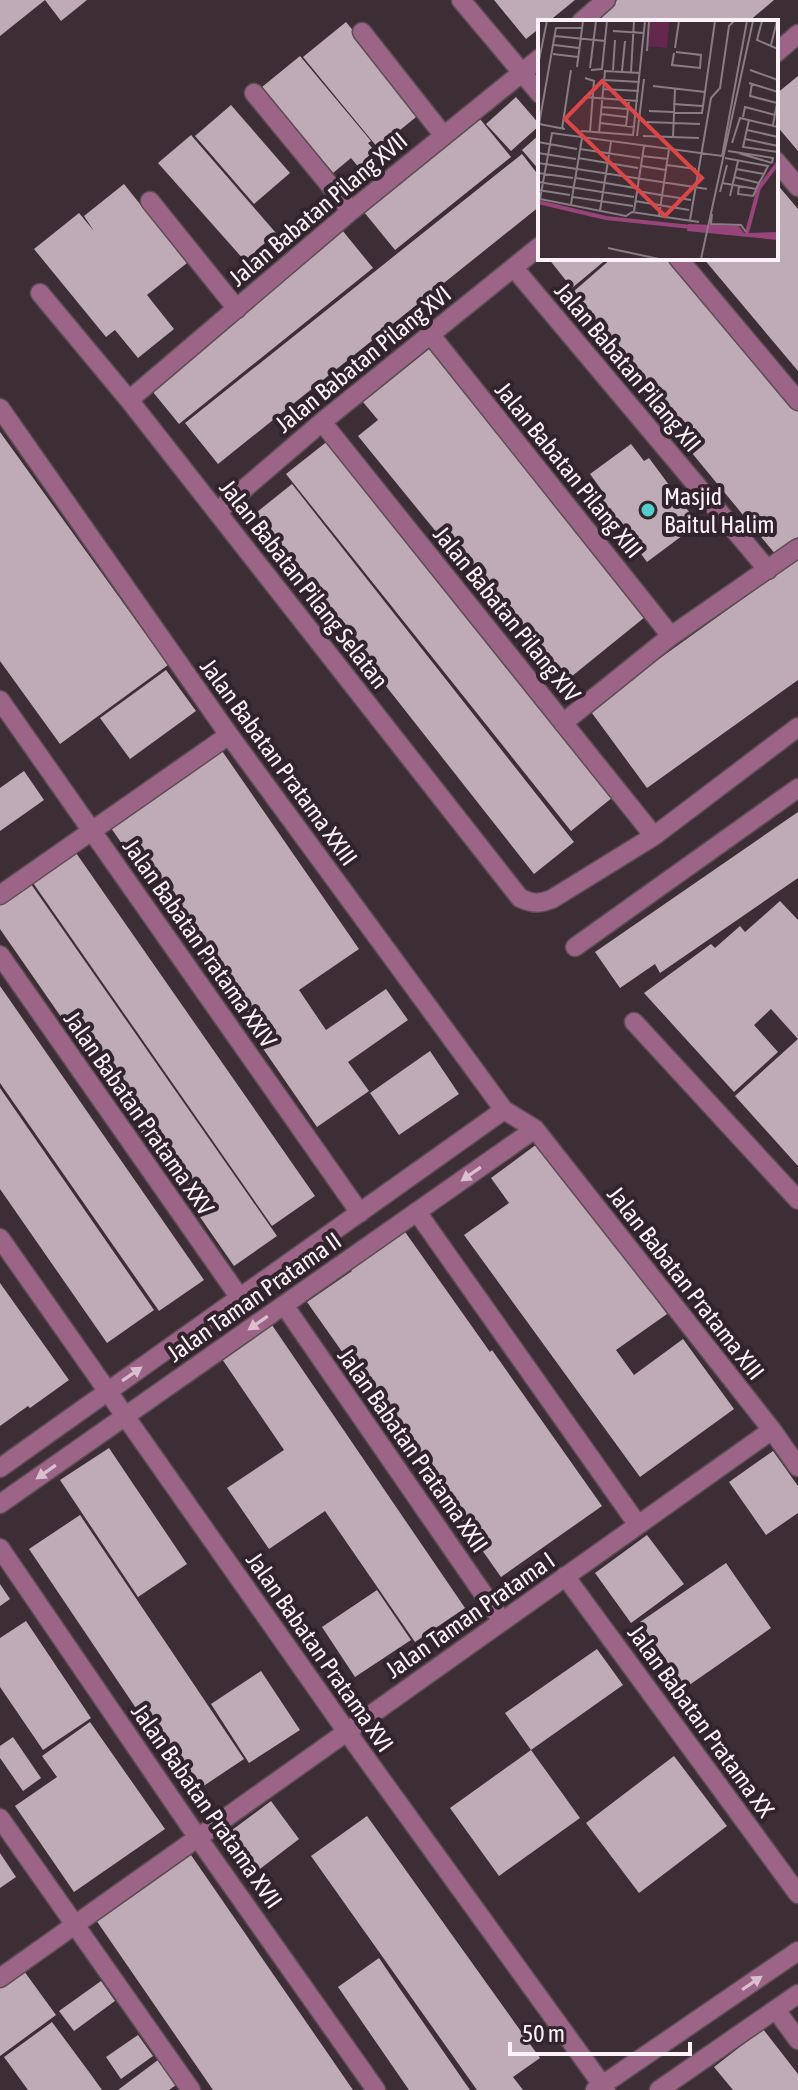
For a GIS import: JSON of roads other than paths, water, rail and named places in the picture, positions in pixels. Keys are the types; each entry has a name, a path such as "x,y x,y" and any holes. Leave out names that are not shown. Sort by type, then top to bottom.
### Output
{"street":[{"path":"461,0 538,92"},
{"path":"583,20 606,0"},
{"path":"362,32 444,136"},
{"path":"778,51 798,34"},
{"name":"Jalan Babatan Pilang XVII","path":"129,400 351,211 538,60"},
{"path":"254,93 351,211"},
{"path":"778,163 798,187"},
{"path":"150,201 237,309"},
{"name":"Jalan Babatan Pilang XVI","path":"217,512 322,422 538,248"},
{"path":"680,260 798,401"},
{"name":"Jalan Babatan Pilang XII","path":"514,268 768,570"},
{"name":"Jalan Babatan Pilang Selatan","path":"40,293 129,400 520,898 531,903 552,899 654,836"},
{"name":"Jalan Babatan Pilang XIII","path":"430,334 671,636"},
{"name":"Jalan Babatan Pratama XXIII","path":"0,408 229,735 504,1110 535,1129"},
{"name":"Jalan Babatan Pilang XIV","path":"322,422 654,836"},
{"path":"563,723 671,636 798,548"},
{"name":"Jalan Babatan Pratama XXIV","path":"0,700 360,1213"},
{"path":"654,836 798,727"},
{"path":"0,895 229,735"},
{"path":"575,947 798,788"},
{"name":"Jalan Babatan Pratama XXV","path":"0,955 240,1298"},
{"path":"634,1022 798,1200"},
{"name":"Jalan Taman Pratama II","path":"0,1468 504,1110"},
{"name":"Jalan Taman Pratama II","path":"0,1504 535,1129"},
{"name":"Jalan Babatan Pratama XIII","path":"535,1129 798,1467"},
{"path":"417,1212 638,1525"},
{"name":"Jalan Babatan Pratama XVI","path":"0,1238 601,2088"},
{"name":"Jalan Babatan Pratama XXII","path":"284,1305 502,1621"},
{"name":"Jalan Taman Pratama I","path":"0,1978 772,1430"},
{"name":"Jalan Babatan Pratama XVII","path":"0,1548 198,1838 376,2090"},
{"name":"Jalan Babatan Pratama XX","path":"565,1576 798,1894"},
{"path":"0,1818 191,2090"},
{"path":"601,2088 798,1951"},
{"path":"659,2090 798,1994"},
{"path":"776,2010 798,2040"}],"place":[{"name":"Masjid Baitul Halim","path":"648,510"}]}
